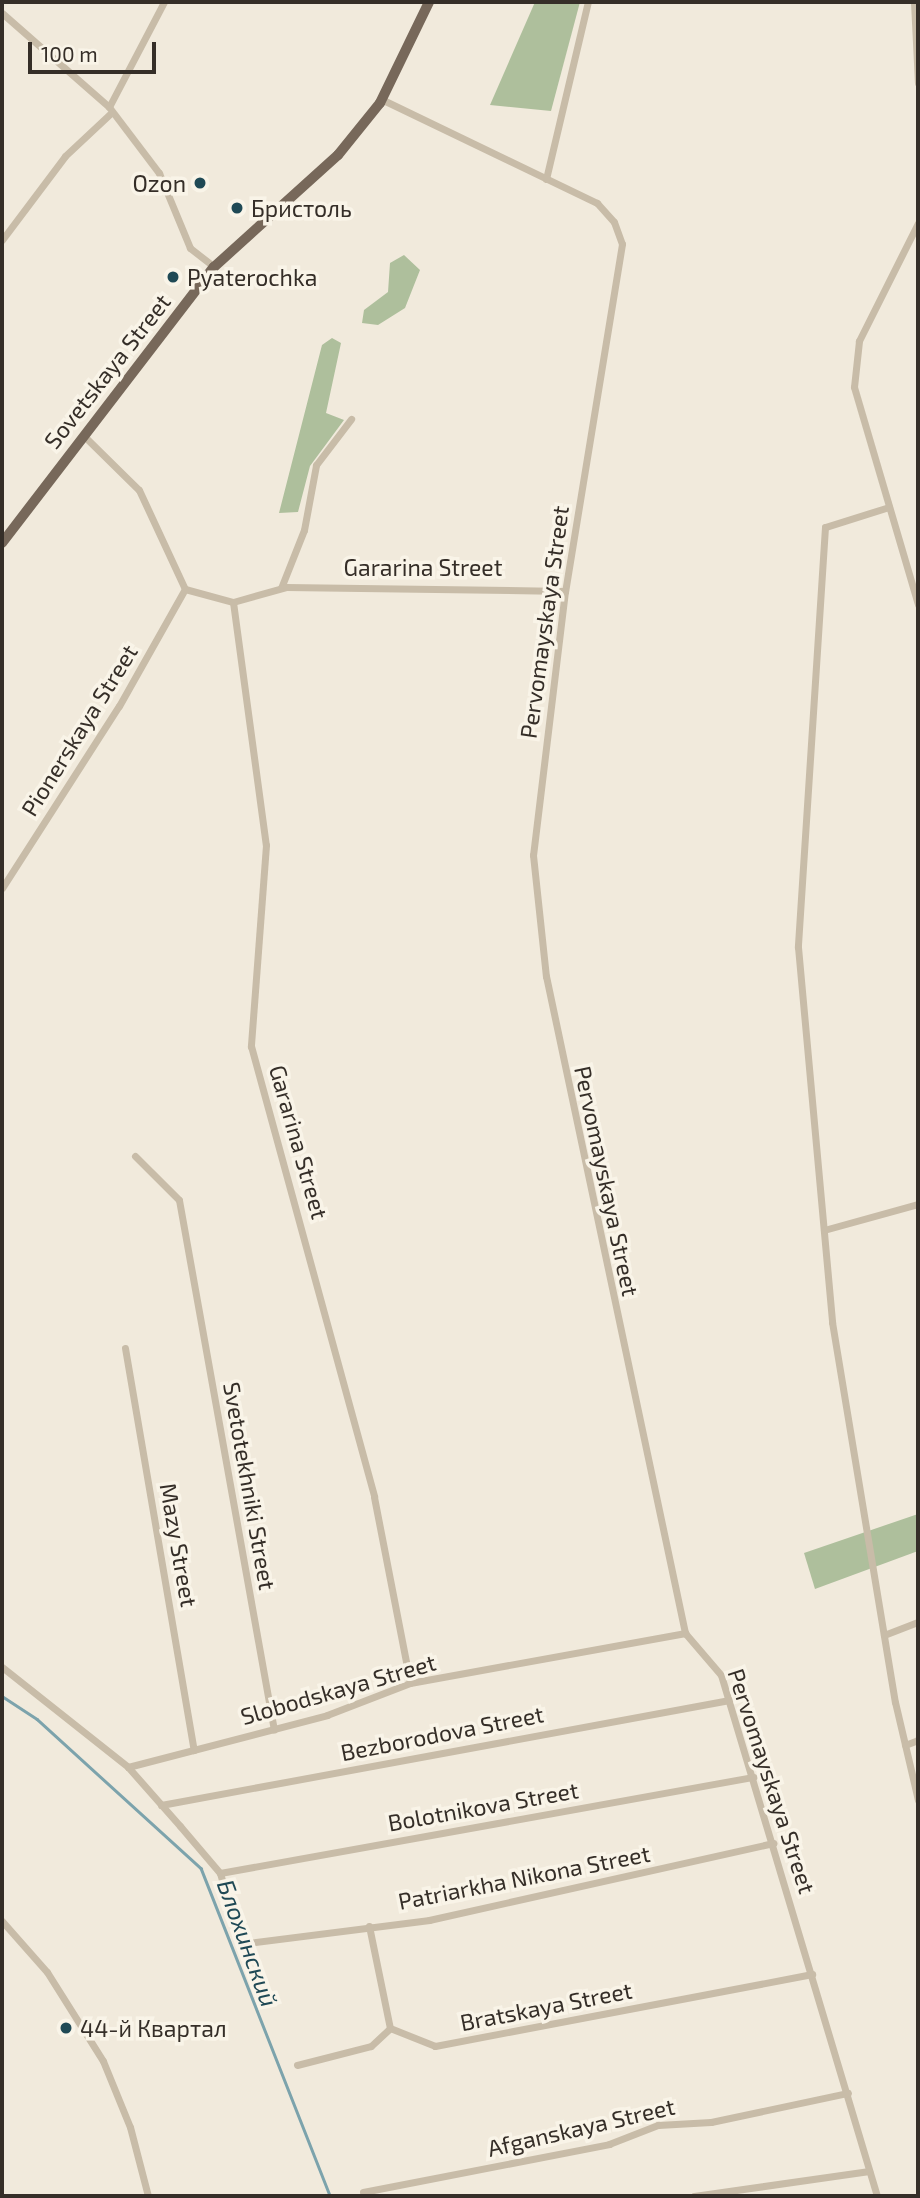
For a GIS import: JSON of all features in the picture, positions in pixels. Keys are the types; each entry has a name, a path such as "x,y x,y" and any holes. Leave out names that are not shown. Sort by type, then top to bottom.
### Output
{"main road":[{"name":"Sovetskaya Street","path":"2,543 214,267 338,155 382,99 429,2"}],"street":[{"path":"2,240 65,156 110,109 164,2"},
{"path":"546,178 588,2"},
{"path":"914,2 918,83"},
{"path":"2,13 110,109 159,173 190,248 214,267"},
{"name":"Pervomayskaya Street","path":"382,99 597,203 614,222 622,244 565,590 533,855 536,892 573,1113 685,1633 710,1656 729,1700 877,2196"},
{"path":"918,223 859,341 854,387 918,605"},
{"path":"281,588 304,530 316,465 351,419"},
{"path":"83,435 139,490 184,589 233,602"},
{"path":"889,507 825,527 798,947 832,1322 884,1635 918,1800"},
{"name":"Gararina Street","path":"410,1683 374,1497 251,1046 266,845 233,602 281,588 565,590"},
{"name":"Pionerskaya Street","path":"2,888 119,706 184,589"},
{"name":"Svetotekhniki Street","path":"135,1156 172,1186 188,1250 274,1730"},
{"path":"824,1230 918,1205"},
{"name":"Mazy Street","path":"125,1348 194,1750"},
{"path":"884,1635 918,1622"},
{"name":"Slobodskaya Street","path":"128,1767 274,1730 410,1683 685,1633"},
{"path":"2,1667 128,1767 220,1874"},
{"name":"Bezborodova Street","path":"161,1805 729,1700"},
{"path":"905,1745 918,1740"},
{"name":"Bolotnikova Street","path":"220,1874 753,1777"},
{"name":"Patriarkha Nikona Street","path":"220,1874 240,1944 429,1920 773,1843"},
{"path":"2,1921 47,1972 103,2061 130,2127 148,2196"},
{"path":"297,2065 371,2046 390,2028 369,1926"},
{"name":"Bratskaya Street","path":"390,2028 435,2046 812,1975"},
{"name":"Afganskaya Street","path":"363,2192 609,2144 658,2125 710,2122 848,2093"},
{"path":"694,2196 869,2171"}],"green space":[{"path":"535,2 580,2 551,111 490,105"},
{"path":"404,255 420,270 405,308 378,325 362,323 364,310 388,292 390,263"},
{"path":"332,338 341,343 326,413 344,420 310,466 298,512 279,513 322,345"},
{"path":"918,1514 918,1551 815,1589 804,1553"}],"waterway":[{"name":"Блохинский","path":"2,1696 37,1719 201,1868 330,2196"}],"place":[{"name":"Ozon","path":"200,183"},
{"name":"Бристоль","path":"237,208"},
{"name":"Pyaterochka","path":"173,277"},
{"name":"44-й Квартал","path":"66,2028"}]}
